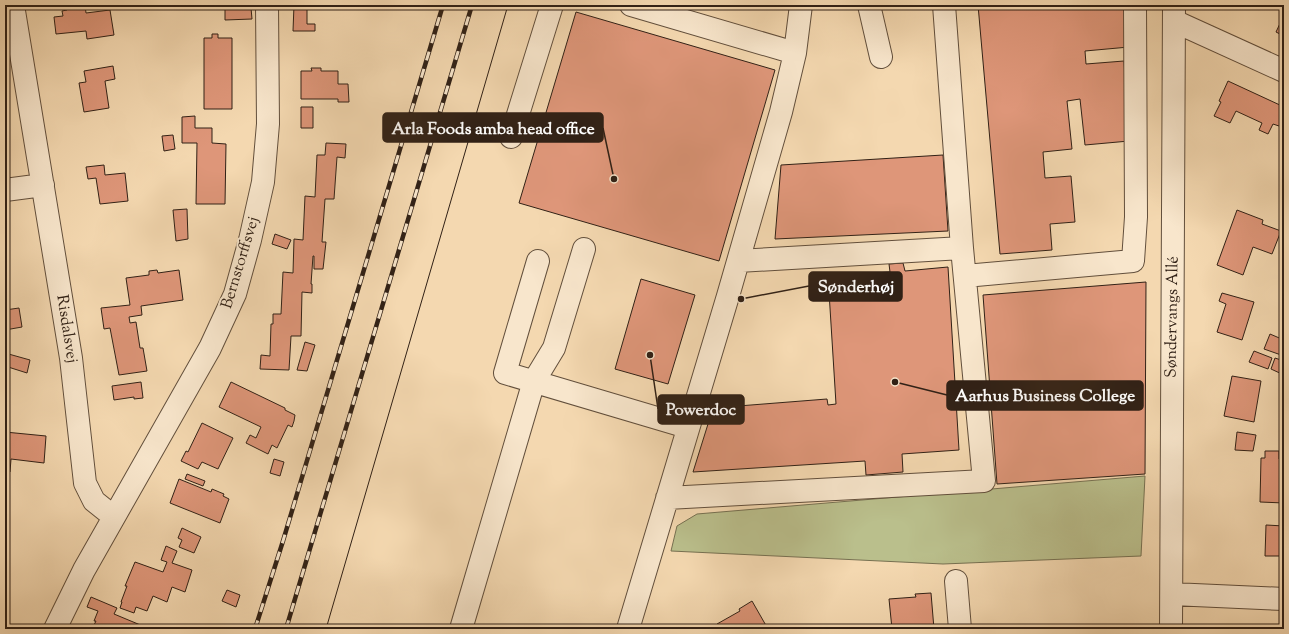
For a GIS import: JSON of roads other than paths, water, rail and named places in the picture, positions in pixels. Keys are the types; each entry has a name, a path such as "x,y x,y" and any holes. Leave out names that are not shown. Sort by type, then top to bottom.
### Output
{"street":[{"name":"Risdalsvej","path":"13,5 71,358 85,483 94,501 114,518"},
{"name":"Bernstorffsvej","path":"114,518 210,348 235,294 250,240 263,182 268,124 267,5"},
{"path":"511,137 552,5"},
{"path":"631,5 795,53"},
{"path":"628,629 782,112 795,53 802,5"},
{"path":"869,5 881,57"},
{"path":"667,498 984,482 962,248 944,5"},
{"path":"965,276 1133,261 1136,217 1135,5"},
{"path":"1174,13 1284,71"},
{"name":"Søndervangs Allé","path":"1171,629 1174,13"},
{"path":"5,190 43,185"},
{"path":"738,261 962,248"},
{"path":"461,629 534,382 554,348 584,249"},
{"path":"538,261 505,373 677,424 689,426"},
{"path":"55,629 84,570 114,518"},
{"path":"956,581 960,629"},
{"path":"1172,594 1284,599"}],"tram line":[{"path":"326,629 508,5"}],"railway":[{"path":"255,629 283,541 443,5"},
{"path":"286,629 472,5"}],"place":[{"name":"Arla Foods amba head office","path":"614,179"},
{"name":"Sønderhøj","path":"741,299"},
{"name":"Powerdoc","path":"650,355"},
{"name":"Aarhus Business College","path":"895,382"}]}
